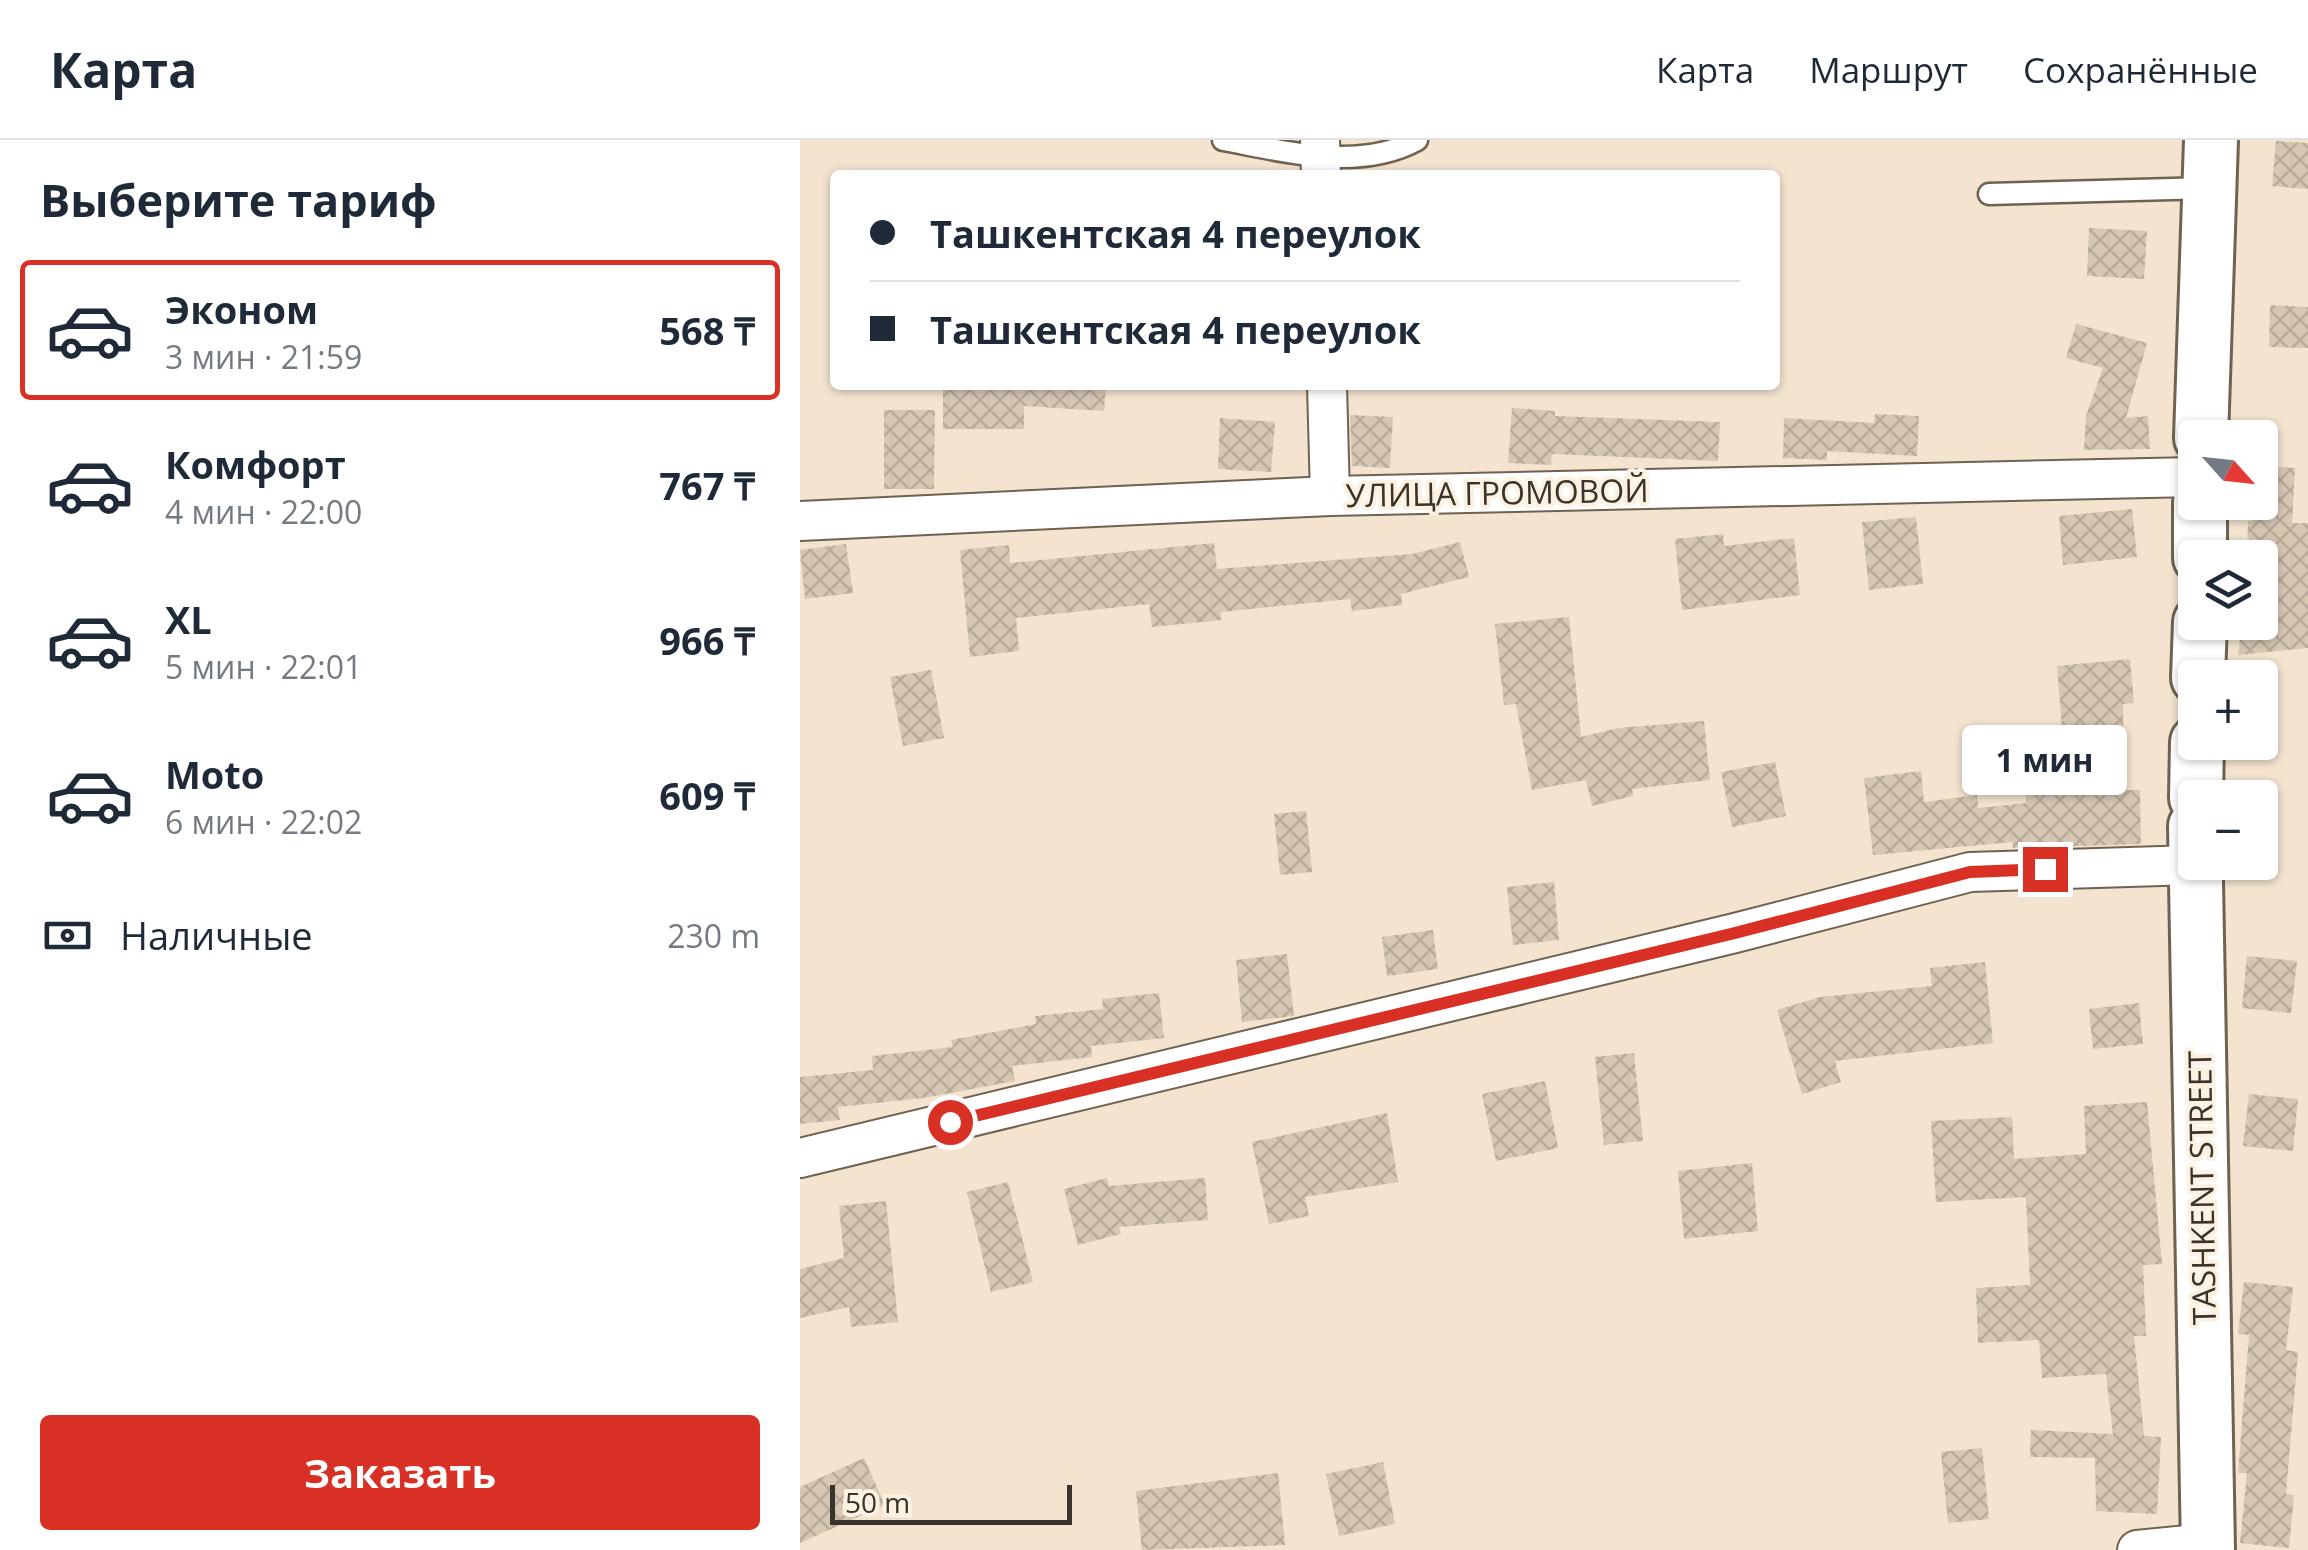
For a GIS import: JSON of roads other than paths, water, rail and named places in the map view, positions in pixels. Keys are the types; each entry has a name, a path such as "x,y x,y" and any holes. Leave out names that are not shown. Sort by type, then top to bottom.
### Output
{"main road":[{"path":"2203,420 2211,164"},
{"name":"TASHKENT STREET","path":"2195,880 2208,1547"}],"street":[{"path":"1327,390 1330,496"},
{"name":"УЛИЦА ГРОМОВОЙ","path":"800,522 1330,496 2178,477"},
{"path":"800,1158 1716,938 1970,872 2178,847"},
{"path":"2136,1550 2208,1547"}],"lane":[{"path":"1223,140 1321,157 1396,152 1417,140"},
{"path":"1989,194 2211,164"}]}
